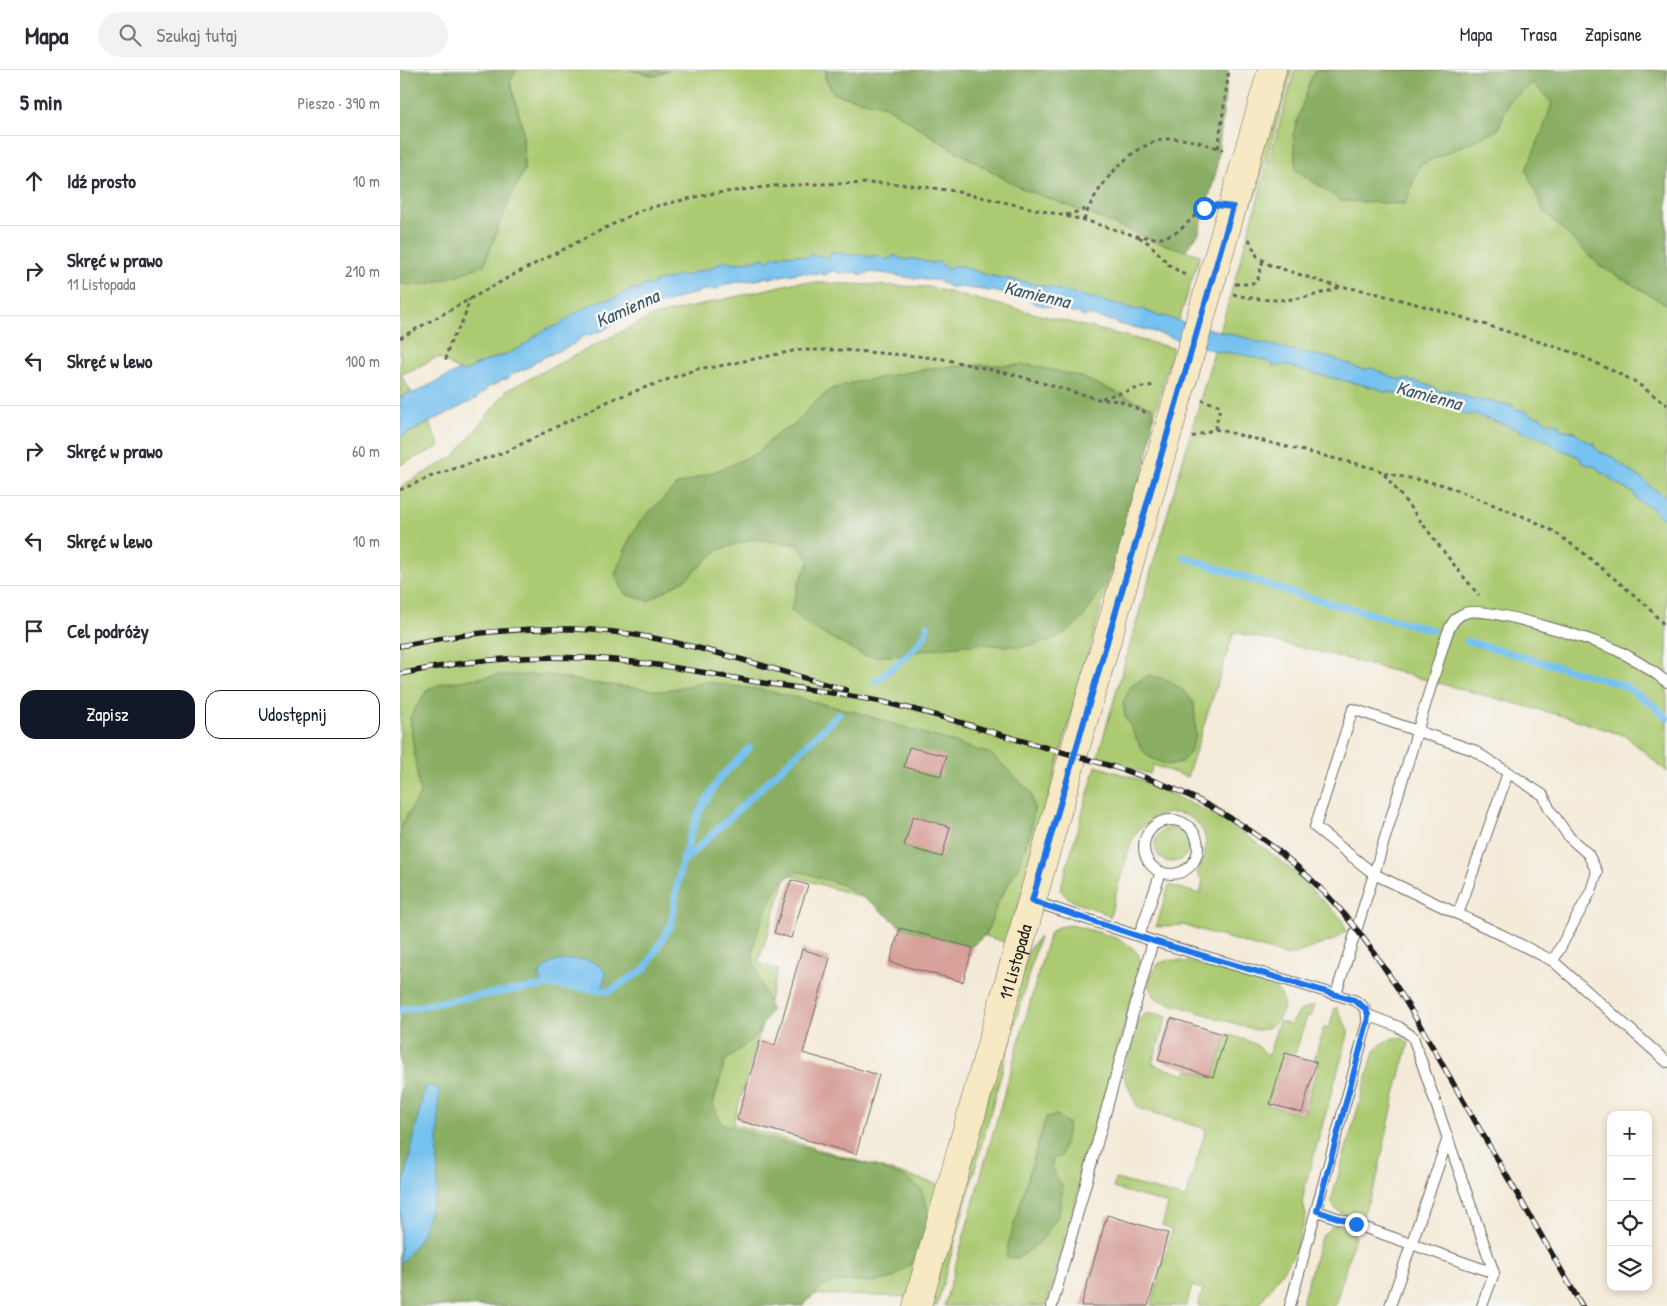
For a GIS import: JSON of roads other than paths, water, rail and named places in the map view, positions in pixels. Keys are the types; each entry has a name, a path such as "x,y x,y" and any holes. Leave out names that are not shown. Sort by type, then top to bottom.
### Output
{"street":[{"name":"11 Listopada","path":"1246,156 1256,70"},
{"name":"11 Listopada","path":"917,1306 1272,70"}],"lane":[{"path":"1336,994 1433,678 1456,619 1465,613 1476,611 1493,612 1578,636 1612,648 1667,682"},
{"path":"1552,962 1590,890 1597,872 1588,854 1570,838 1550,810 1543,795 1473,750 1353,709 1315,827 1374,874 1504,936 1552,962 1667,1062"},
{"path":"1458,914 1508,772"},
{"path":"1177,821 1190,828 1197,843 1197,851 1190,865 1184,870 1176,873 1161,872 1148,862 1144,847 1145,839 1154,825 1161,822 1177,821"},
{"path":"1139,936 1161,872"},
{"path":"1032,901 1153,941 1336,994 1361,1004 1366,1009 1368,1015 1367,1023 1290,1306"},
{"path":"1052,1306 1153,941"},
{"path":"1368,1015 1399,1026 1413,1037 1494,1273 1482,1306"},
{"path":"1390,1306 1448,1138"},
{"path":"1317,1211 1494,1273"}],"water":[{"name":"Kamienna","path":"833,251 851,256 854,253 869,257 878,255 886,260 896,255 899,258 909,260 911,258 931,263 940,262 947,269 950,269 952,266 961,266 987,275 1045,286 1136,310 1142,309 1161,317 1164,316 1260,343 1331,358 1358,368 1371,368 1400,380 1404,379 1428,385 1442,392 1449,390 1473,399 1478,398 1481,401 1494,401 1502,405 1513,405 1513,408 1525,411 1533,416 1539,416 1547,422 1559,424 1560,429 1575,432 1584,440 1596,444 1594,446 1600,452 1613,457 1667,497 1667,521 1657,514 1654,509 1637,500 1634,493 1614,482 1596,467 1582,463 1579,457 1551,445 1551,442 1522,433 1515,428 1477,414 1467,415 1453,408 1419,401 1392,392 1383,392 1378,388 1319,375 1288,365 1275,367 1270,362 1241,354 1218,352 1148,330 1088,315 1085,317 1081,316 1080,313 1072,313 1066,308 1062,309 1036,304 1026,298 998,292 953,286 952,288 937,280 924,280 924,278 909,278 884,273 862,275 855,272 850,274 841,273 834,270 824,275 803,272 770,278 766,277 725,284 717,289 700,291 655,305 652,308 637,309 632,315 624,316 602,331 582,337 574,344 541,360 537,360 528,368 490,386 476,399 400,437 400,398 460,370 462,372 466,371 517,349 545,330 558,326 577,312 599,301 614,298 633,289 640,289 643,285 651,285 659,280 666,280 680,275 688,276 711,268 723,261 739,263 765,258 768,261 773,256 785,254 793,256 797,254 804,257 814,254 829,258"},
{"path":"564,960 588,960 598,964 606,973 602,990 544,986 539,975 550,964"},
{"path":"425,1085 439,1088 437,1191 419,1240 400,1264 400,1202"}],"waterway":[{"path":"1184,557 1296,594 1432,630"},
{"path":"876,681 915,648 926,633 927,626"},
{"path":"1467,641 1623,685 1652,704 1667,718"},
{"path":"683,862 839,714"},
{"path":"400,1010 550,985 610,991 645,969 671,925 680,870 699,812 719,779 749,748"}],"railway":[{"path":"400,646 486,632 543,629 601,631 630,634 684,645 846,690"},
{"path":"400,674 445,666 514,658 560,657 605,659 844,695 925,712 1113,767 1170,787 1211,807 1231,818 1287,858 1321,889 1360,933 1409,1006 1582,1306"}]}
